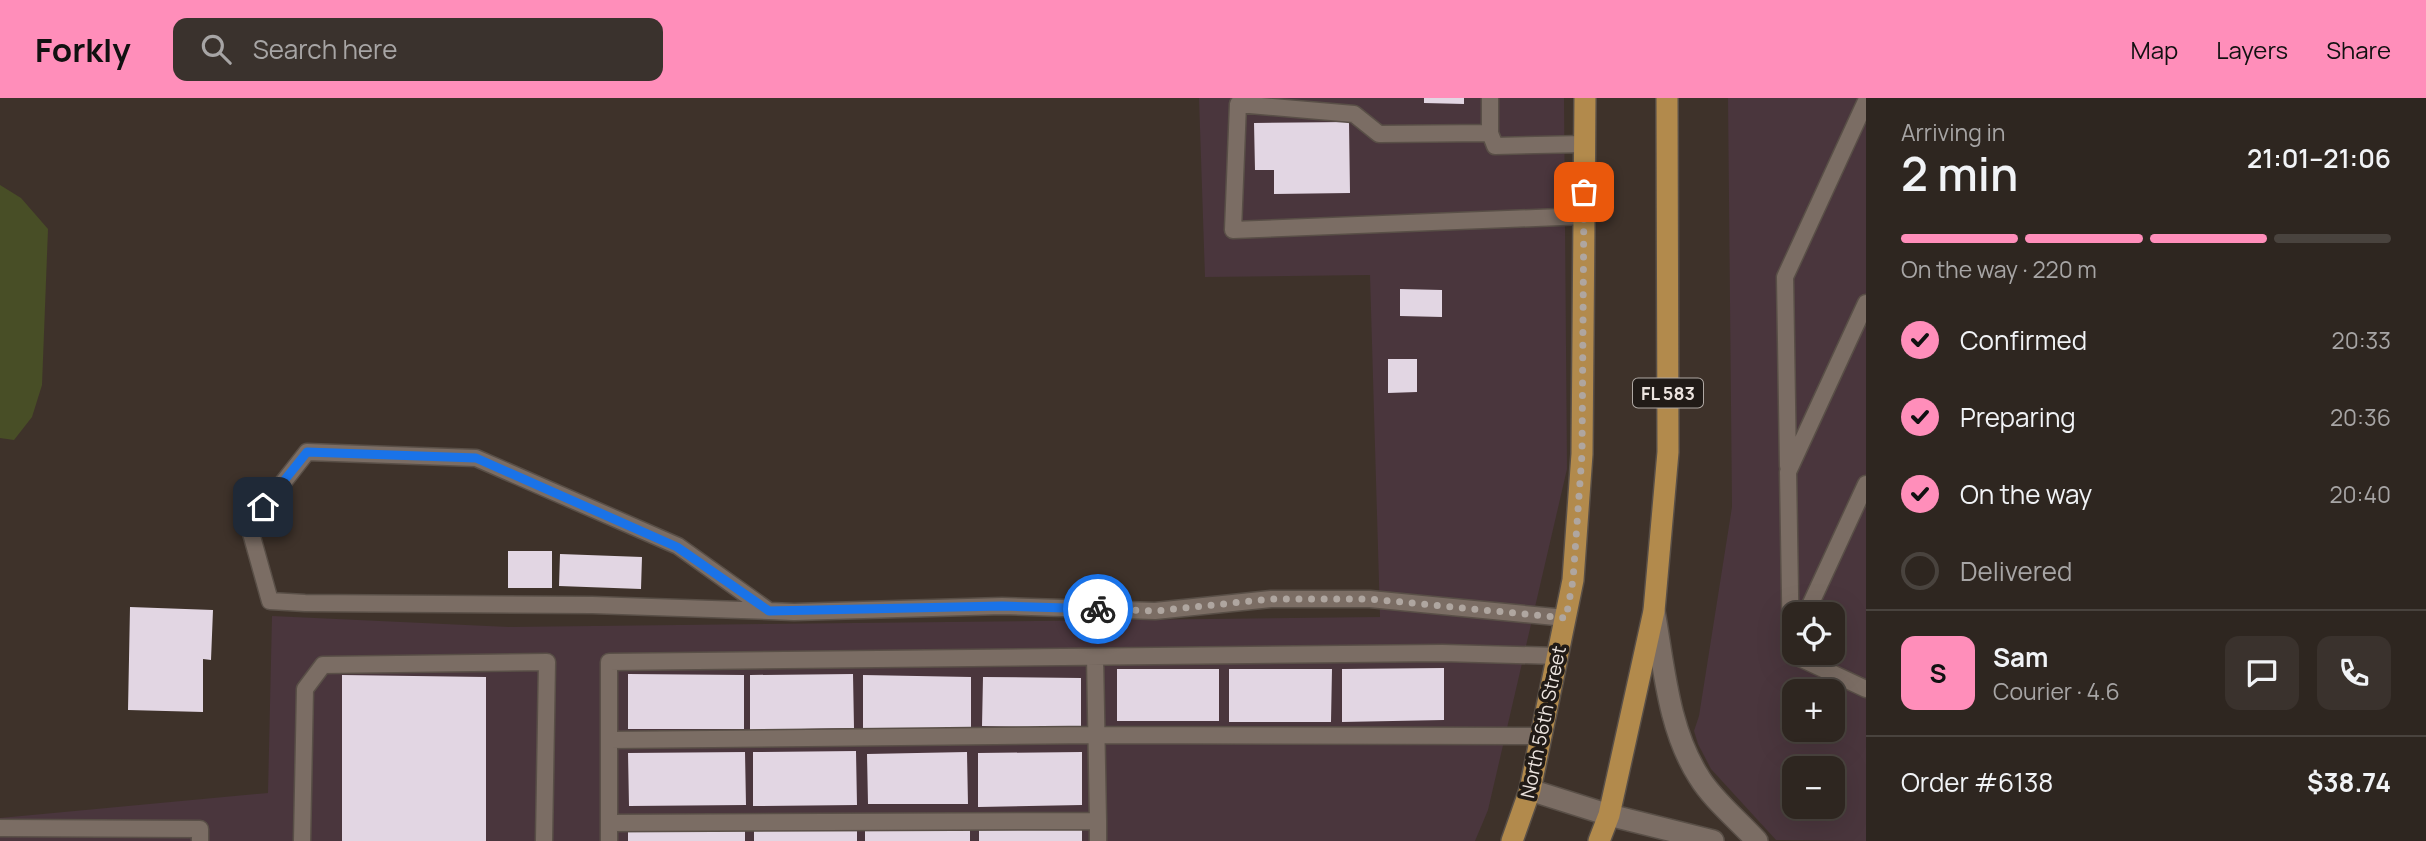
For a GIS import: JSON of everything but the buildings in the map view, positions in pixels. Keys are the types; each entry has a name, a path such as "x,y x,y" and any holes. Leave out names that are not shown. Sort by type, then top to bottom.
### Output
{"main road":[{"name":"North 56th Street","path":"1512,841 1530,790 1573,580 1582,454 1585,98"},
{"name":"FL 583","path":"1599,841 1609,815 1654,611 1668,452 1667,98"}],"street":[{"path":"1654,611 1673,713 1685,751 1700,779 1757,841"},
{"path":"1530,790 1609,815 1713,841"}],"lane":[{"path":"1490,98 1490,133 1495,146 1585,144"},
{"path":"1791,602 1785,277 1866,101"},
{"path":"1490,133 1379,134 1354,114 1238,104 1233,230 1584,216"},
{"path":"1788,472 1866,303"},
{"path":"769,611 677,547 476,458 307,452 249,526 270,601 592,605 769,611 1002,606 1155,611 1271,599 1370,599 1566,618"},
{"path":"1812,602 1866,484"},
{"path":"608,841 609,662 1428,653 1558,656"},
{"path":"1095,657 1098,841"},
{"path":"302,841 305,689 323,666 547,662 544,841"},
{"path":"1818,665 1865,684"},
{"path":"608,740 1096,735 1542,736"},
{"path":"608,823 1098,821"},
{"path":"0,828 201,829 201,841"}],"shaded area":[{"path":"1199,98 1564,98 1567,469 1488,810 1475,841 0,841 0,818 268,793 272,616 509,627 1380,617 1370,275 1205,277"},
{"path":"1728,98 1866,98 1866,841 1776,840 1711,769 1694,731 1699,716 1732,507"}],"green space":[{"path":"0,185 21,198 48,229 42,385 32,417 14,440 0,438"}],"way so far":[{"path":"1098,609 1155,611 1271,599 1370,599 1566,618 1573,580 1582,454 1584,192"}],"route":[{"path":"263,507 307,452 476,458 677,547 769,611 1002,606 1098,609"}]}
